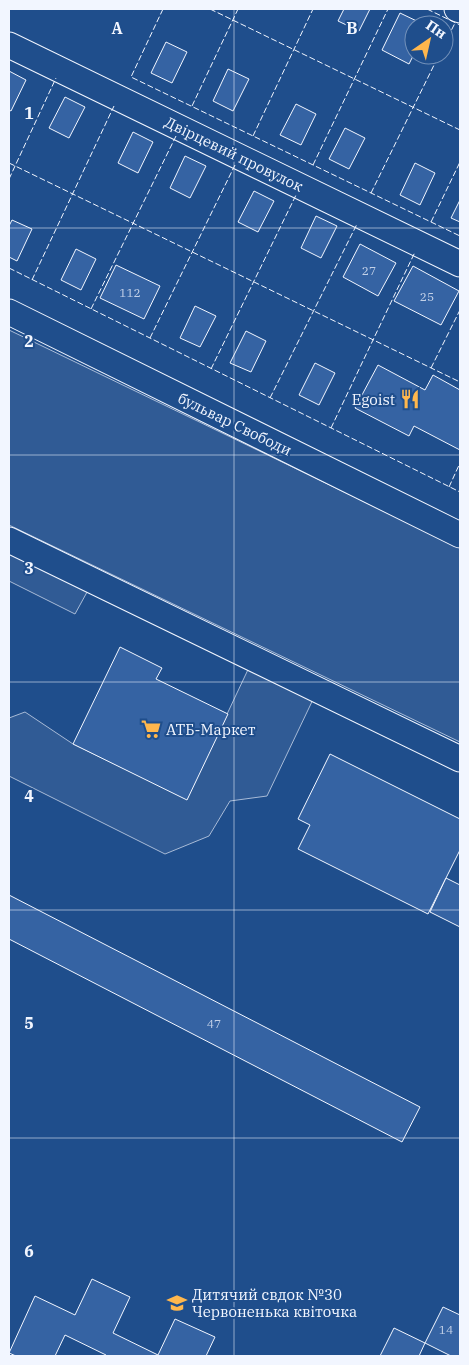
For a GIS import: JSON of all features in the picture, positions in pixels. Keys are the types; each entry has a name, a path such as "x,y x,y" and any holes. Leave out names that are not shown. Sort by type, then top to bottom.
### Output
{"street":[{"name":"Двірцевий провулок","path":"9,45 460,264"},
{"name":"бульвар Свободи","path":"9,312 460,535"},
{"path":"9,540 460,759"}],"shaded area":[{"path":"9,330 460,548 460,742 9,525"},
{"path":"9,542 92,583 75,614 9,581"},
{"path":"253,659 318,689 267,796 230,801 209,836 165,854 9,776 9,718 25,712 73,744 187,799"}],"building":[{"path":"344,9 370,9 359,31 338,21"},
{"path":"400,13 404,15 404,61 382,50"},
{"path":"166,42 187,52 172,83 151,73"},
{"path":"228,69 249,79 233,111 213,101"},
{"path":"9,71 26,80 11,111 9,110"},
{"path":"65,97 85,107 69,138 49,128"},
{"path":"296,104 316,114 301,145 280,135"},
{"path":"345,128 365,138 349,169 329,159"},
{"path":"133,132 153,142 138,173 118,163"},
{"path":"185,156 206,166 190,198 170,188"},
{"path":"415,163 435,173 420,205 400,195"},
{"path":"254,191 274,201 258,232 238,222"},
{"path":"460,200 460,222 451,218"},
{"path":"316,216 337,226 321,258 301,248"},
{"path":"12,220 32,229 17,261 9,257 9,226"},
{"path":"360,244 396,263 378,296 343,277"},
{"path":"76,249 96,259 81,290 61,280"},
{"path":"116,265 160,286 144,319 100,298"},
{"path":"413,266 459,291 441,325 394,301"},
{"path":"195,306 216,316 200,347 180,338"},
{"path":"246,331 266,341 251,372 230,363"},
{"path":"315,363 335,373 319,405 299,395"},
{"name":"Egoist","path":"378,365 425,390 433,375 460,390 460,450 414,426 409,436 355,408"},
{"name":"АТБ-Маркет","path":"120,647 162,668 156,679 228,714 187,800 73,744"},
{"path":"330,754 460,819 460,850 428,914 298,849 310,825 298,819"},
{"path":"446,878 460,885 460,927 430,912"},
{"path":"9,895 420,1107 402,1142 9,939"},
{"path":"92,1279 130,1297 113,1333 158,1355 175,1319 215,1337 206,1356 106,1356 65,1335 55,1356 16,1356 9,1353 35,1296 75,1315"},
{"path":"443,1307 460,1315 460,1356 451,1356 425,1343"},
{"path":"394,1328 425,1343 419,1356 380,1356"}],"fence":[{"path":"163,9 131,77 460,236"},
{"path":"210,9 460,130"},
{"path":"192,106 238,9"},
{"path":"253,136 313,9"},
{"path":"313,165 388,9"},
{"path":"427,9 460,25"},
{"path":"371,193 434,65"},
{"path":"9,179 56,78"},
{"path":"32,280 114,106"},
{"path":"91,309 176,136"},
{"path":"431,222 460,162"},
{"path":"9,163 460,382"},
{"path":"150,338 235,165"},
{"path":"211,369 296,195"},
{"path":"270,398 357,224"},
{"path":"331,428 415,252"},
{"path":"9,268 460,492"},
{"path":"431,368 460,310"},
{"path":"449,487 460,463"}],"place":[{"name":"Egoist","path":"410,399"},
{"name":"АТБ-Маркет","path":"151,729"},
{"name":"Дитячий свдок №30 Червоненька квіточка","path":"177,1303"}]}
